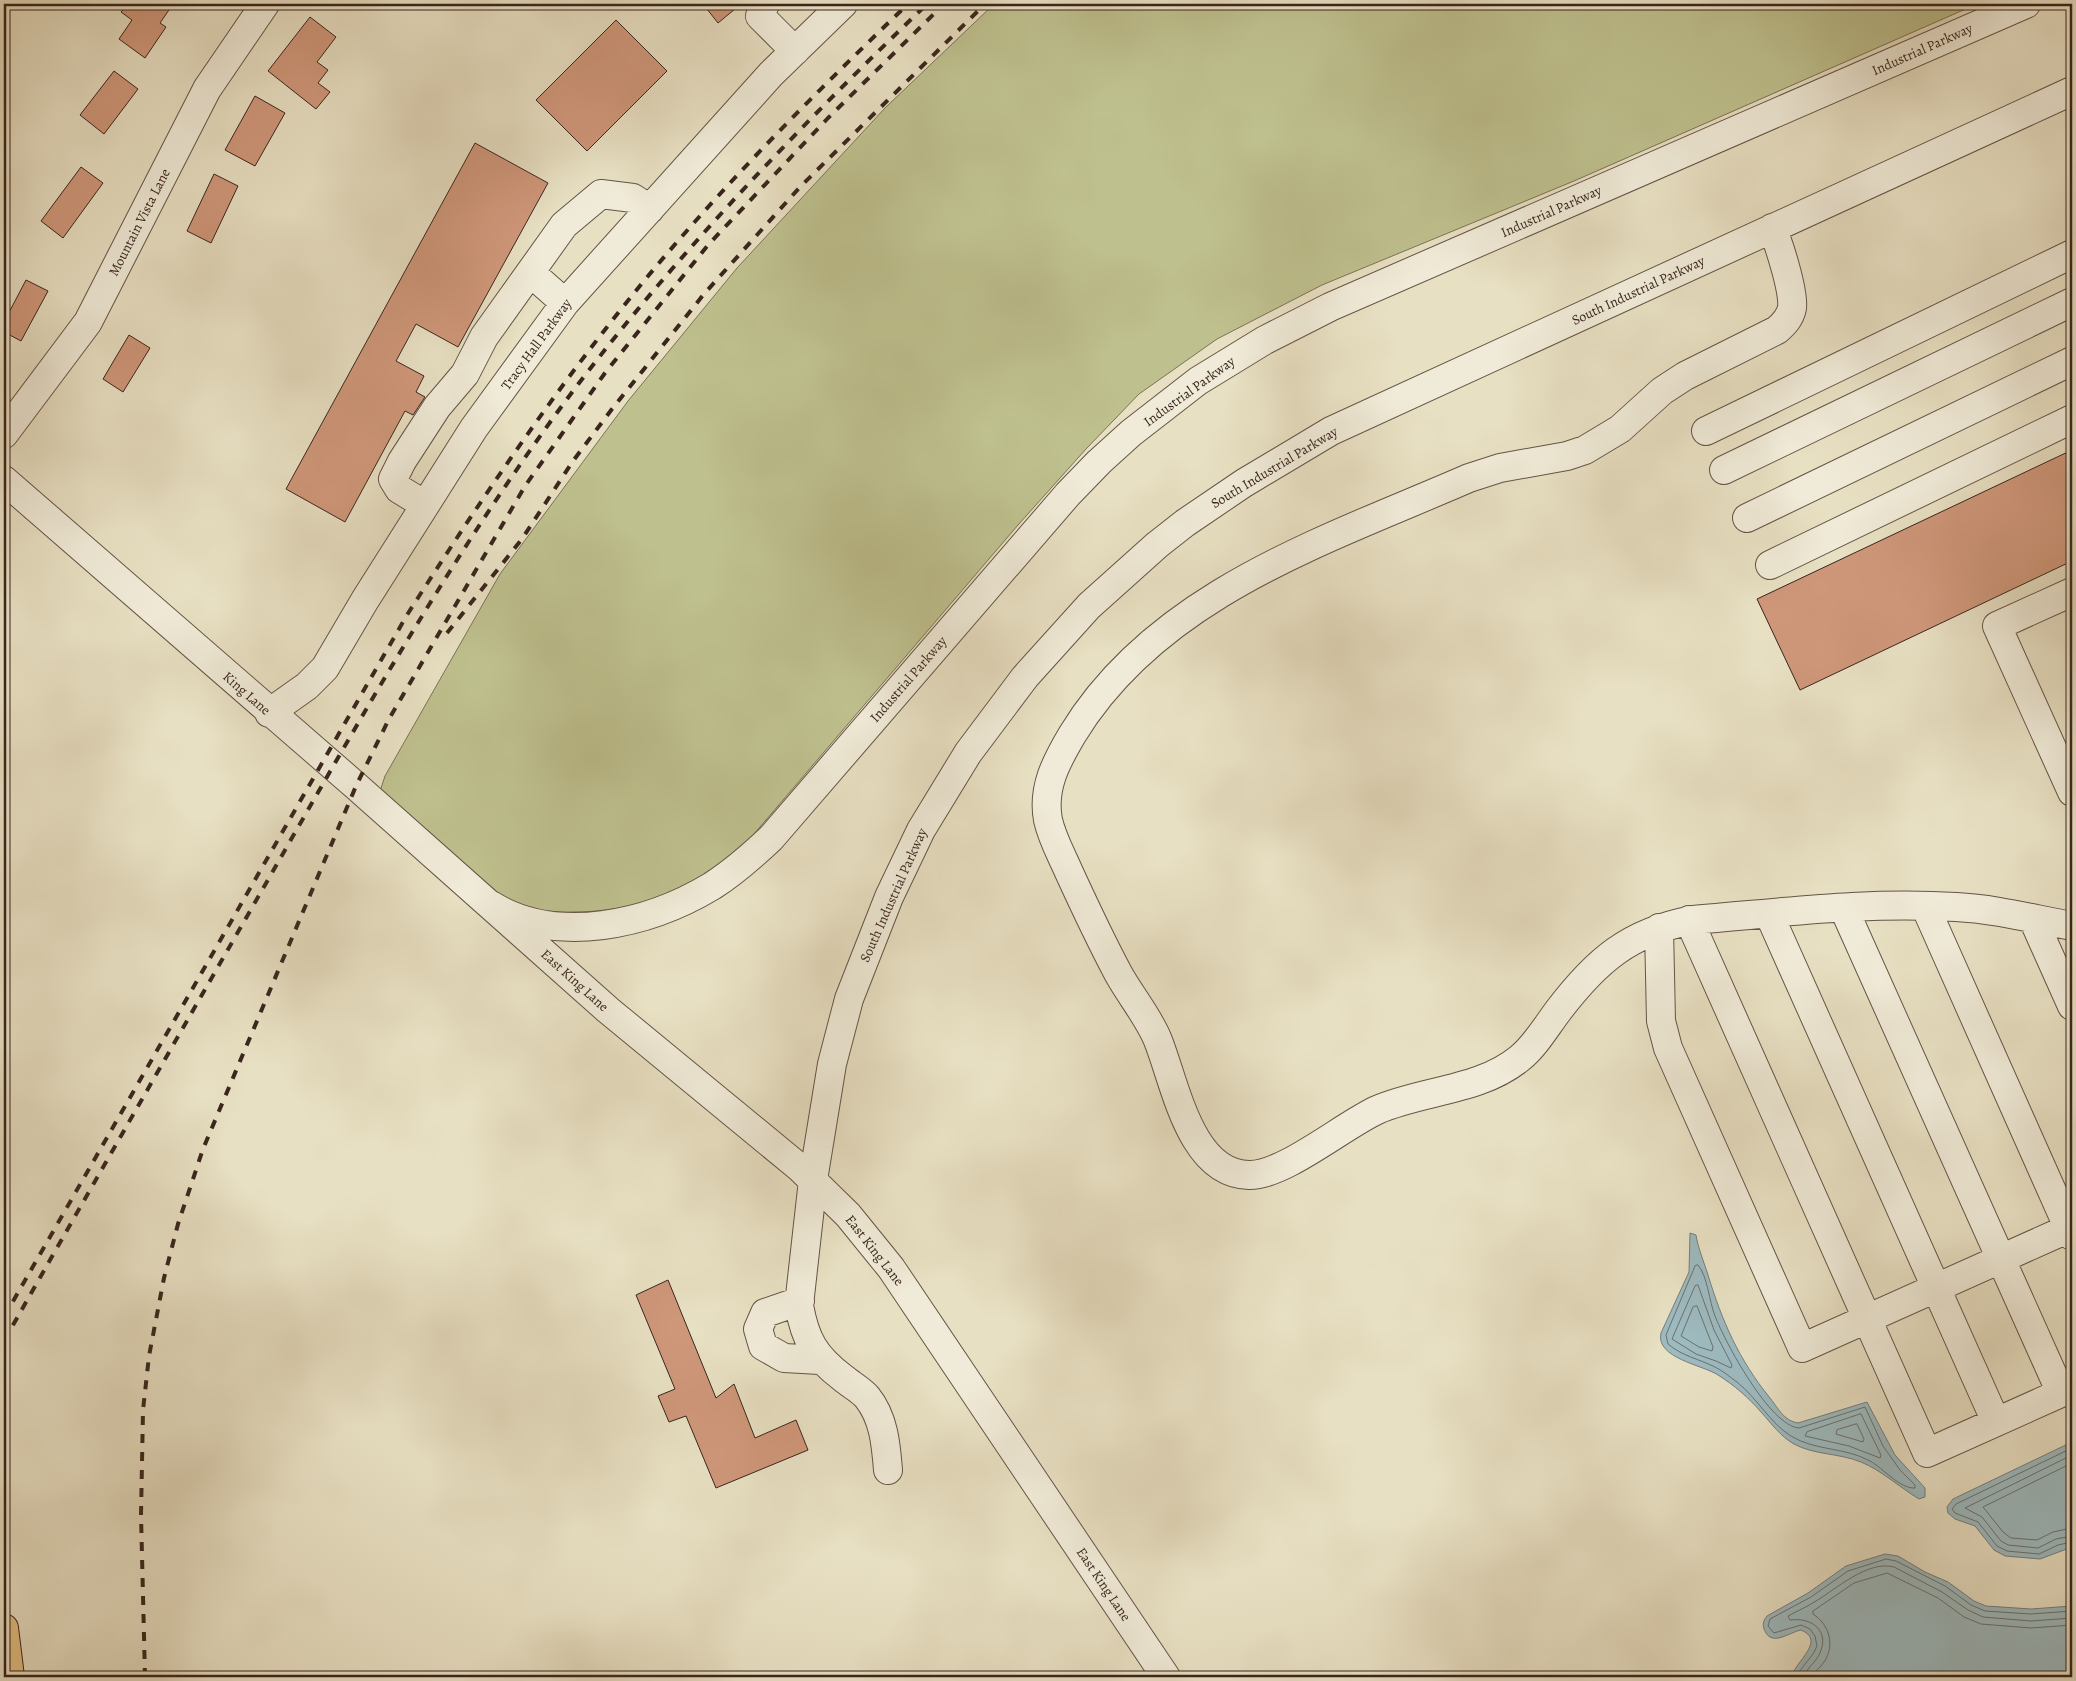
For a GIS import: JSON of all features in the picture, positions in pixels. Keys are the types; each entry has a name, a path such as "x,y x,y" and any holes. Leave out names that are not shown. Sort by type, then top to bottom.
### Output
{"main road":[{"path":"4,1628 10,1677"}],"street":[{"name":"Mountain Vista Lane","path":"4,434 88,322 207,89 265,4"},
{"path":"764,4 760,16 795,51"},
{"name":"Tracy Hall Parkway","path":"269,713 306,686 325,668 425,505 496,398 565,302 795,51 843,4"},
{"name":"Industrial Parkway","path":"491,905 514,918 540,926 566,927 599,924 641,916 665,908 704,890 732,872 771,838 1068,494 1131,434 1198,381 1234,358 1330,307 2026,4"},
{"name":"South Industrial Parkway","path":"820,1360 803,1328 800,1301 826,1096 839,1034 861,965 904,863 944,791 994,716 1025,677 1089,606 1157,545 1185,523 1244,483 1331,431 2072,91"},
{"path":"425,505 399,489 393,479 402,461 436,407 465,374 484,337 564,225 602,194 633,198 650,209"},
{"path":"1772,228 1780,250 1792,300 1790,313 1783,325 1685,376 1662,391 1620,429 1591,447 1567,456 1500,468 1469,478 1286,558 1222,592 1169,628 1148,645 1109,684 1091,707 1060,756 1047,793 1048,817 1054,837 1098,935 1154,1031 1186,1118 1208,1156 1222,1167 1239,1174 1269,1172 1375,1111 1411,1098 1488,1077 1510,1066 1529,1050 1577,986 1603,960 1634,939 1659,928 1689,920 1844,909 1925,906 1983,909 2072,926"},
{"path":"1706,431 2072,254"},
{"path":"531,273 565,302"},
{"path":"1724,470 2072,302"},
{"path":"1747,518 2072,361"},
{"path":"465,374 496,398"},
{"path":"1770,565 2072,419"},
{"name":"King Lane","path":"4,480 491,905"},
{"path":"2072,592 1998,626 2072,792"},
{"name":"East King Lane","path":"491,905 608,1010 814,1180 848,1215 891,1268 1166,1677"},
{"path":"1659,928 1661,1021 1668,1048 1802,1348 2000,1259 2071,1230 1925,906"},
{"path":"1689,920 1927,1453 2066,1391 2000,1259 1844,909"},
{"path":"1769,914 1996,1422"},
{"path":"2033,919 2072,1006"},
{"path":"800,1301 765,1313 758,1328 763,1346 784,1358 820,1360 867,1397 886,1439 888,1470"}],"green space":[{"path":"994,4 1977,4 1574,181 1322,285 1217,339 1139,394 1086,449 1018,525 748,841 722,864 701,879 672,893 627,907 580,912 557,912 510,906 378,797 385,776 500,574 628,401 737,268 885,108"}],"water":[{"path":"1690,1233 1696,1235 1713,1292 1740,1355 1782,1414 1789,1420 1798,1423 1867,1402 1895,1455 1925,1488 1925,1497 1919,1499 1876,1469 1861,1462 1802,1448 1794,1444 1780,1434 1751,1402 1730,1383 1711,1371 1672,1355 1665,1349 1661,1342 1661,1333 1689,1272"},
{"path":"2072,1442 2072,1547 2040,1559 2005,1556 1994,1550 1975,1526 1955,1519 1948,1513 1947,1507 1953,1499"},
{"path":"1885,1554 1898,1556 1925,1572 1948,1582 1974,1601 1986,1606 2031,1609 2072,1606 2072,1677 1779,1677 1793,1673 1808,1650 1811,1639 1808,1634 1801,1630 1777,1638 1768,1636 1763,1627 1767,1616 1808,1593 1846,1566"}],"building":[{"path":"128,4 173,4 160,23 166,27 145,58 119,39 132,20 121,12"},
{"path":"703,4 741,4 718,23"},
{"path":"310,17 336,37 317,62 328,70 318,83 330,92 316,109 268,71"},
{"path":"616,20 667,71 587,151 536,100"},
{"path":"114,71 138,89 104,134 80,115"},
{"path":"255,96 285,113 255,166 225,150"},
{"path":"475,143 548,183 458,347 416,324 396,361 424,376 416,392 425,397 413,415 405,411 345,522 286,489"},
{"path":"81,167 103,183 63,238 41,221"},
{"path":"214,174 238,186 211,243 187,231"},
{"path":"26,280 48,291 21,341 4,332 4,322"},
{"path":"129,335 150,348 123,392 103,379"},
{"path":"2072,450 2072,561 1800,690 1757,599"},
{"path":"668,1280 716,1398 734,1384 755,1438 796,1420 808,1450 716,1488 686,1416 669,1422 658,1396 675,1389 636,1295"}],"railway":[{"path":"4,1317 407,615 490,489 577,366 639,287 769,141 908,4"},
{"path":"4,1341 379,687 453,566 532,448 613,339 698,239 742,190 833,96 927,4"},
{"path":"145,1677 141,1515 143,1410 149,1356 164,1278 178,1224 203,1149 356,786 389,719 525,486 605,373 708,245 828,118 944,4"},
{"path":"447,633 522,539 573,461 612,409 704,294 800,187 985,4"}]}
